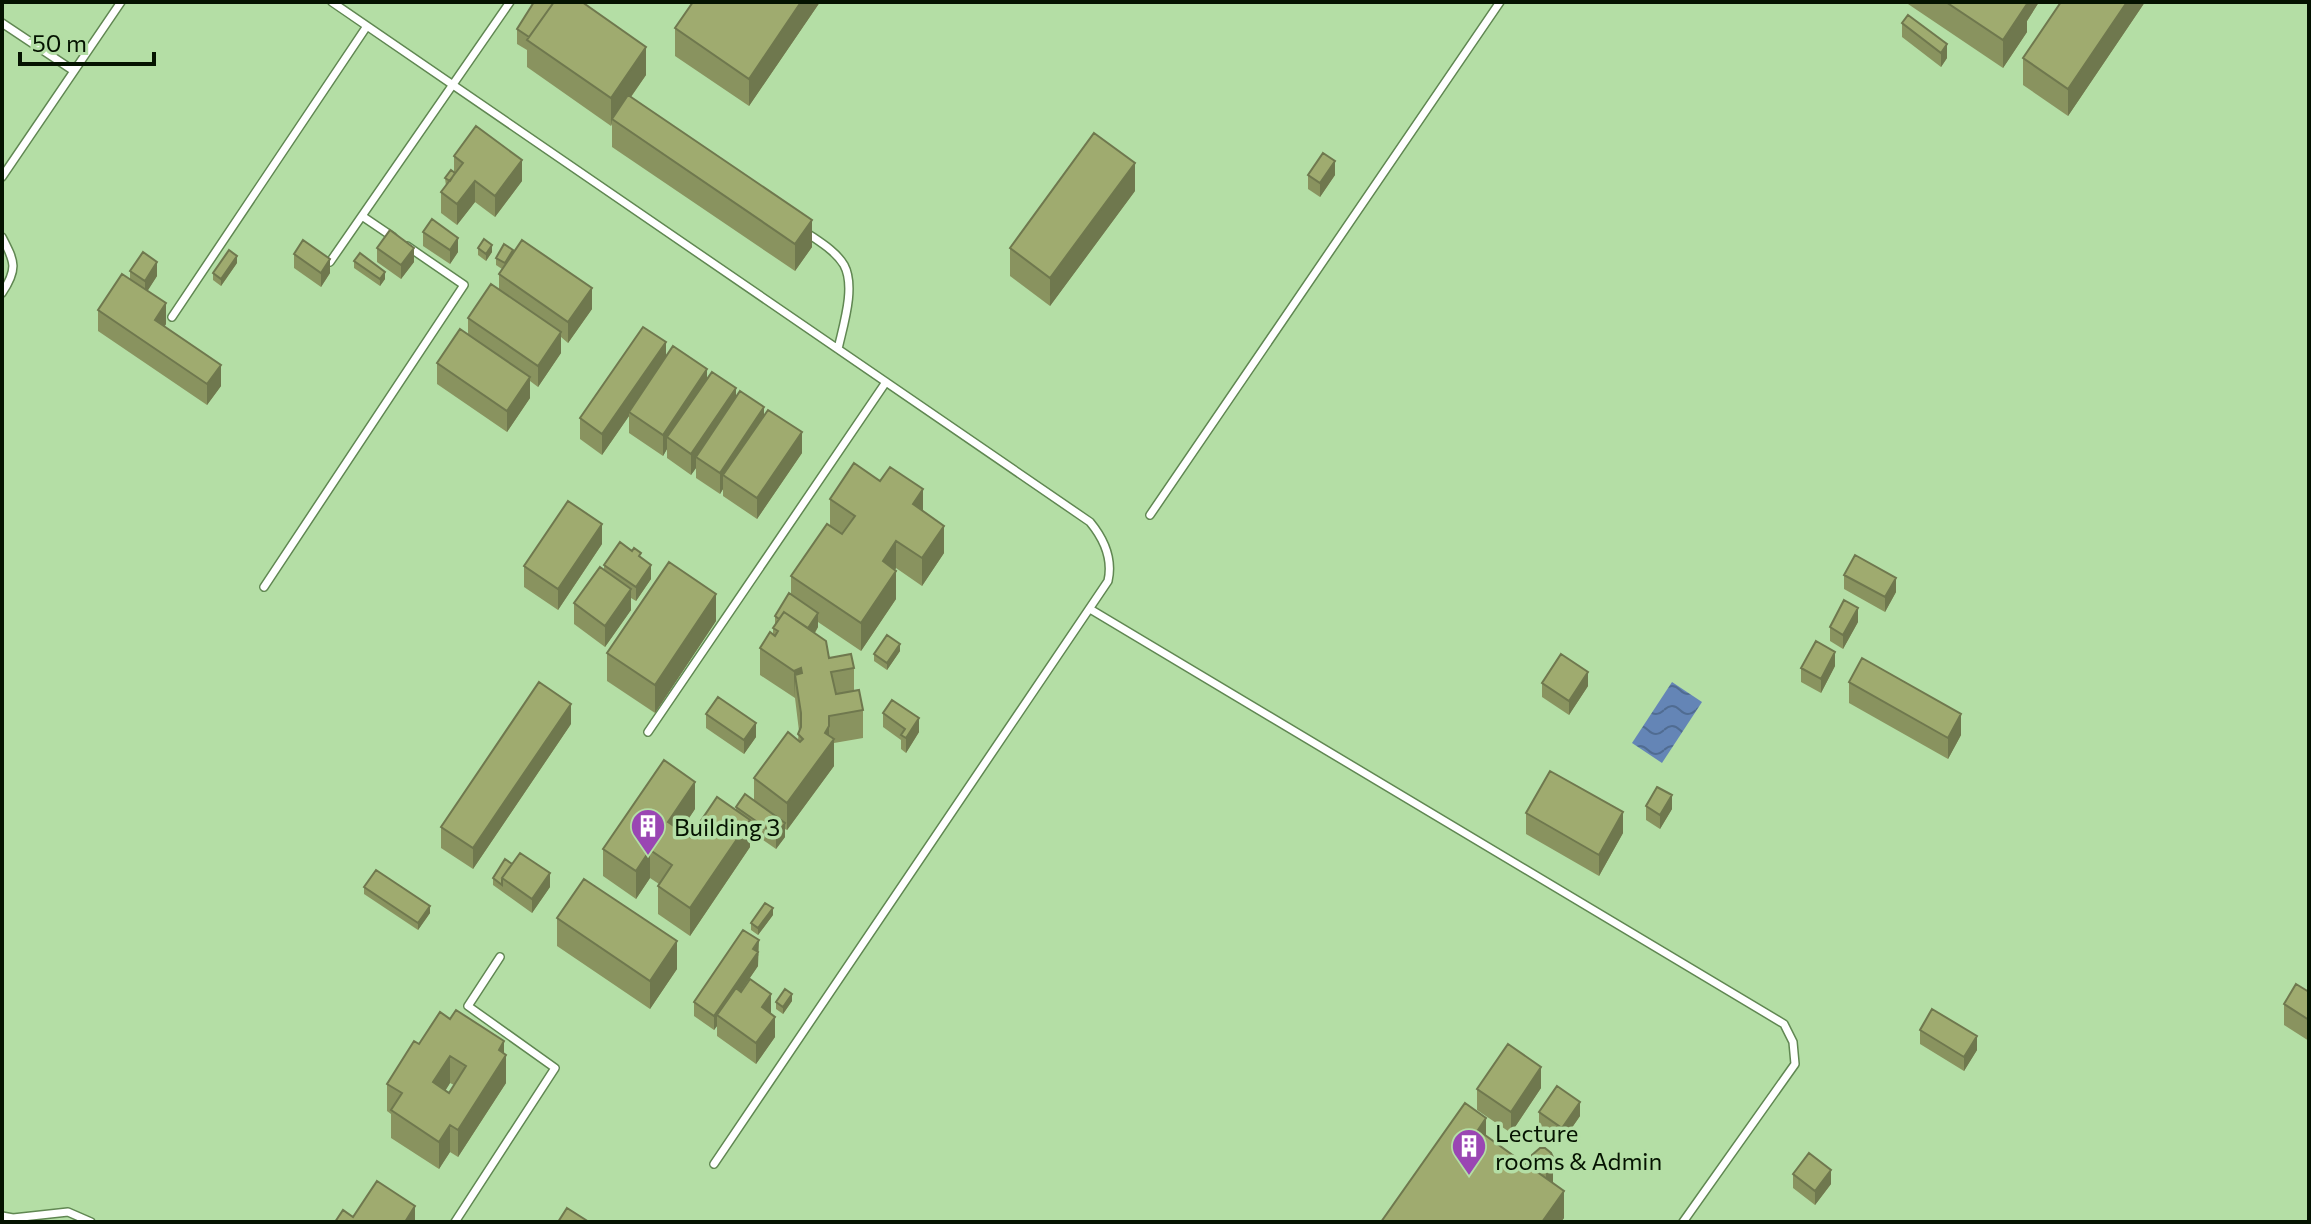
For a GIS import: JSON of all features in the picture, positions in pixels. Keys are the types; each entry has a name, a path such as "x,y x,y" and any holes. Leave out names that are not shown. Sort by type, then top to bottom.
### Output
{"lane":[{"path":"2,177 121,2"},
{"path":"332,2 1090,522 1100,535 1111,569 1108,581 714,1164"},
{"path":"330,262 510,2"},
{"path":"1150,515 1500,2"},
{"path":"2,23 74,71"},
{"path":"172,317 367,26"},
{"path":"264,587 464,285 362,216"},
{"path":"794,224 830,250 845,267 849,297 838,349"},
{"path":"2,237 14,262 14,271 2,293"},
{"path":"648,732 886,382"},
{"path":"1090,609 1784,1024 1793,1042 1795,1064 1683,1222"},
{"path":"455,1222 555,1068 468,1006 500,957"},
{"path":"2,1216 13,1218 68,1212 91,1222"}],"water":[{"path":"1672,682 1702,702 1662,763 1632,743"}],"building":[{"path":"534,2 554,2 529,37 517,29"},
{"path":"554,2 582,2 646,47 611,98 527,40"},
{"path":"693,2 801,2 749,79 675,28"},
{"path":"1946,2 2023,2 2027,4 2003,40"},
{"path":"2061,2 2127,2 2068,89 2023,58"},
{"path":"1908,15 1947,44 1941,53 1902,23"},
{"path":"628,95 812,220 795,244 612,119"},
{"path":"476,126 522,160 495,196 475,181 457,204 441,192 463,163 454,156"},
{"path":"1094,133 1135,163 1050,278 1010,248"},
{"path":"1323,153 1335,161 1320,183 1308,175"},
{"path":"451,170 455,173 450,181 445,178"},
{"path":"432,219 458,238 450,250 423,232"},
{"path":"390,230 414,248 401,265 377,248"},
{"path":"484,239 492,245 486,254 478,248"},
{"path":"303,240 330,259 321,273 294,254"},
{"path":"522,240 592,288 568,322 499,274"},
{"path":"504,244 513,250 505,263 496,258"},
{"path":"229,250 237,256 221,279 213,273"},
{"path":"143,252 157,262 145,281 130,271"},
{"path":"360,253 385,272 380,279 354,261"},
{"path":"122,274 166,303 155,320 221,365 207,384 98,310"},
{"path":"491,284 561,332 538,366 468,318"},
{"path":"643,327 666,342 602,434 580,418"},
{"path":"460,329 530,377 507,411 437,363"},
{"path":"673,346 707,369 663,435 629,412"},
{"path":"712,372 736,388 691,454 667,437"},
{"path":"740,391 764,407 720,473 696,457"},
{"path":"768,410 802,432 757,498 723,475"},
{"path":"854,463 880,481 890,467 923,489 913,504 944,526 922,558 896,541 883,561 896,571 861,623 791,576 827,524 842,534 855,516 830,499"},
{"path":"568,501 602,524 558,589 524,566"},
{"path":"620,542 632,551 634,548 641,553 639,556 651,565 636,587 604,565"},
{"path":"1855,555 1896,578 1885,597 1844,575"},
{"path":"669,562 716,594 655,685 607,653"},
{"path":"600,567 631,589 605,626 574,603"},
{"path":"789,593 818,613 808,628 784,612 779,619 775,616"},
{"path":"1844,600 1858,608 1843,635 1830,627"},
{"path":"784,612 826,641 829,658 851,654 854,668 831,672 836,694 859,690 863,710 829,716 825,733 834,739 787,803 754,778 788,732 800,742 803,739 798,734 801,713 795,675 802,673 801,668 794,671 760,648 770,632 775,636 778,631 773,628"},
{"path":"887,635 900,644 887,663 874,654"},
{"path":"1816,641 1835,652 1821,679 1801,668"},
{"path":"1561,654 1588,672 1569,701 1542,683"},
{"path":"1862,658 1961,714 1948,738 1849,682"},
{"path":"539,682 571,704 473,848 441,827"},
{"path":"718,697 756,723 744,740 706,714"},
{"path":"892,700 919,718 906,738 901,735 905,729 883,713"},
{"path":"664,760 695,782 668,822 690,837 717,797 750,820 690,908 658,886 672,865 650,850 636,871 603,849"},
{"path":"1550,771 1623,812 1599,855 1526,813"},
{"path":"1657,787 1672,795 1660,815 1646,806"},
{"path":"745,794 785,823 776,835 736,807"},
{"path":"520,853 550,873 532,899 502,878"},
{"path":"505,859 512,864 502,878 502,885 493,878"},
{"path":"376,870 430,906 418,923 364,887"},
{"path":"584,879 677,941 650,981 557,918"},
{"path":"765,903 773,908 758,928 751,923"},
{"path":"743,930 759,940 753,949 758,952 714,1016 694,1002"},
{"path":"750,979 771,994 762,1007 775,1017 756,1043 717,1015 736,988 741,992"},
{"path":"2296,984 2309,992 2309,1020 2284,1004"},
{"path":"785,989 792,994 783,1007 776,1002"},
{"path":"1932,1009 1977,1036 1964,1057 1920,1030"},
{"path":"456,1010 504,1041 499,1050 506,1055 458,1130 450,1125 439,1142 391,1110 402,1093 387,1084 414,1041 419,1044 440,1012 450,1019","holes":["450,1056 466,1066 449,1093 433,1082"]},
{"path":"1508,1044 1541,1067 1511,1112 1477,1089"},
{"path":"1557,1086 1580,1102 1562,1128 1539,1112"},
{"name":"Lecture rooms & Admin","path":"1465,1103 1486,1118 1478,1130 1532,1169 1532,1155 1540,1148 1551,1153 1551,1164 1546,1169 1536,1171 1564,1191 1542,1222 1381,1222"},
{"path":"1809,1153 1831,1170 1815,1191 1793,1174"},
{"path":"377,1181 415,1206 405,1222 335,1222 343,1210 353,1217"},
{"path":"567,1208 589,1222 558,1222"}],"place":[{"name":"Building 3","path":"648,857"},
{"name":"Lecture rooms & Admin","path":"1469,1177"}]}
